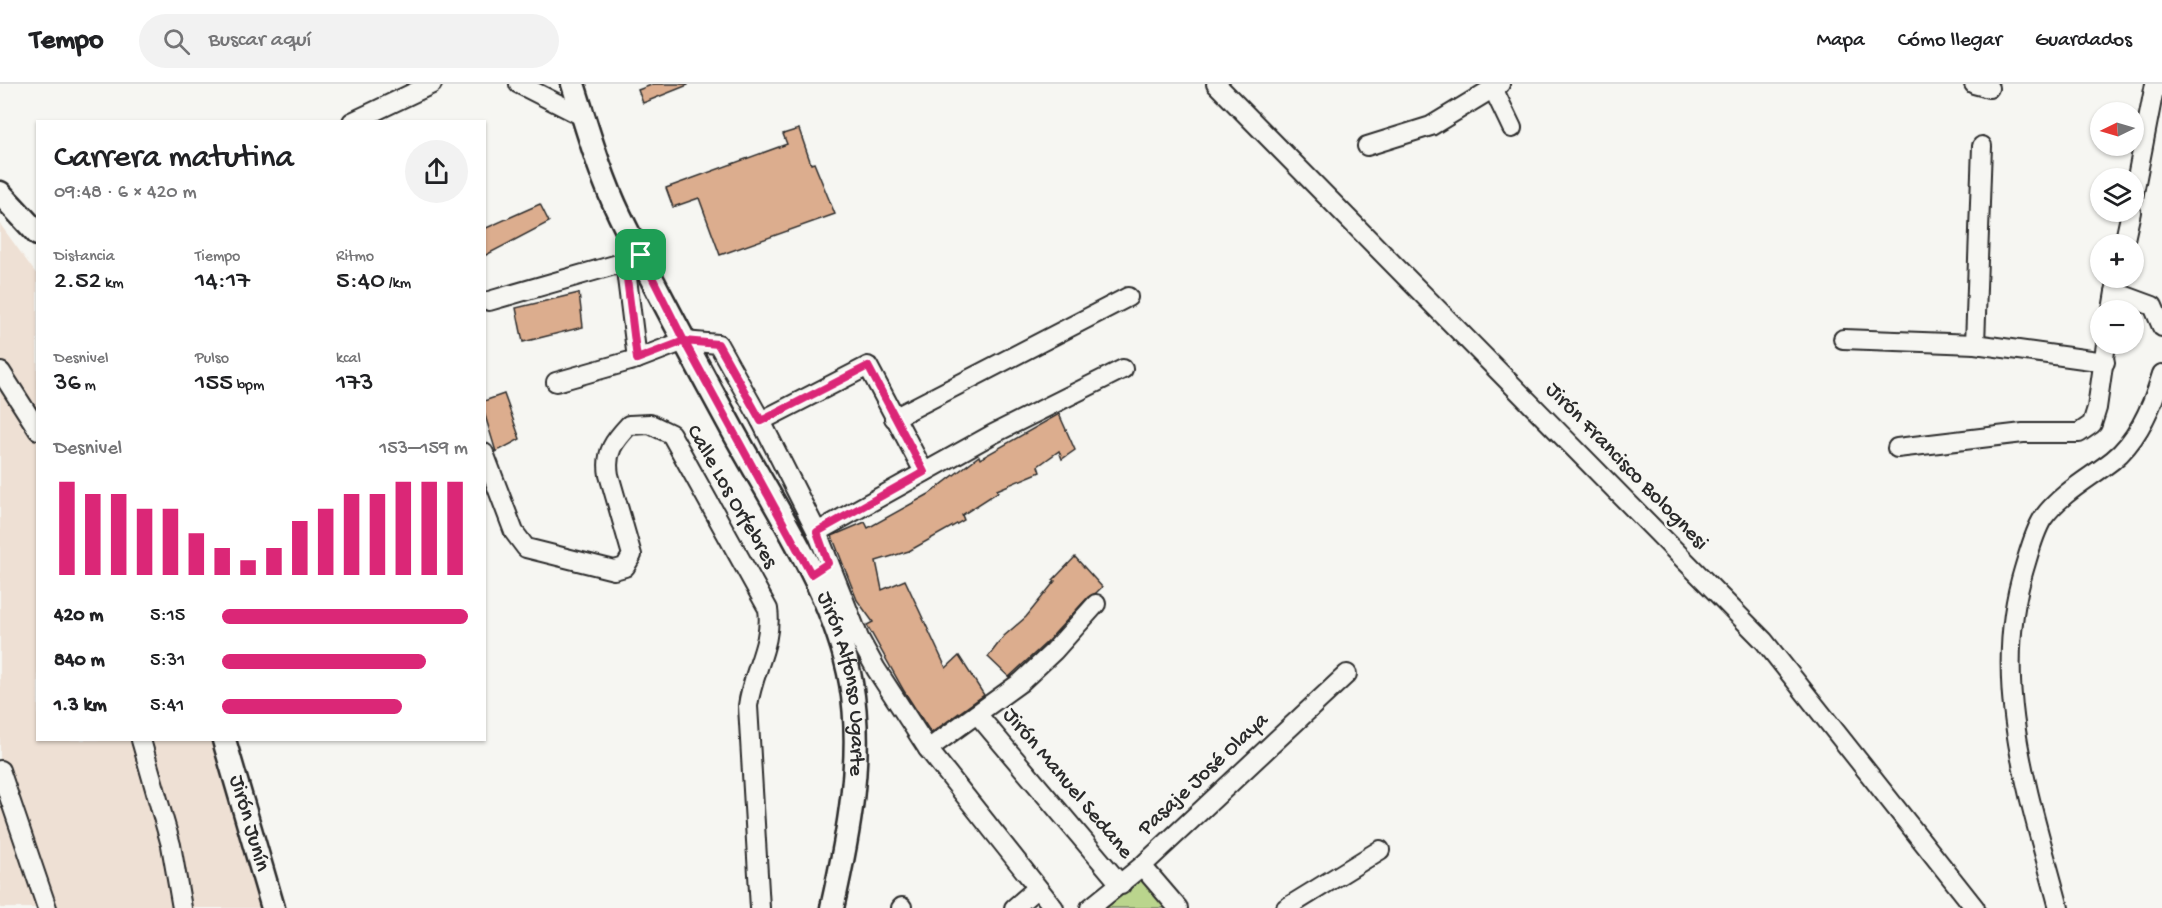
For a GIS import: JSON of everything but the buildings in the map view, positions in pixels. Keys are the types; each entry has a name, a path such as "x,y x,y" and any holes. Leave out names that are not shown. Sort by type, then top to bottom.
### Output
{"main road":[{"name":"Jirón Alfonso Ugarte","path":"573,84 633,258 820,568 851,682 856,722 855,756 845,850 832,908"},
{"path":"0,194 36,232"},
{"name":"Jirón Junín","path":"224,741 269,907"}],"street":[{"path":"356,120 432,84"},
{"path":"519,84 584,117"},
{"name":"Jirón Francisco Bolognesi","path":"1216,84 1764,641 1975,908"},
{"path":"2139,168 2155,84"},
{"path":"1367,146 1431,126 1495,85 1512,128"},
{"path":"1975,344 1982,146"},
{"path":"489,301 633,258 637,359"},
{"path":"2123,288 2157,304 2162,327"},
{"path":"894,418 1128,297"},
{"path":"1843,339 1975,344 2090,352"},
{"path":"556,382 637,359 684,341 718,344 761,421 817,532 820,568 876,669 928,749 1036,889 1054,908"},
{"path":"1897,448 2023,433 2079,433 2092,424 2106,354"},
{"path":"761,421 868,366 924,472"},
{"path":"817,532 924,472 1123,369"},
{"path":"0,372 36,427"},
{"path":"2059,908 2024,773 2015,724 2009,657 2011,625 2020,584 2043,519 2063,497 2116,458 2134,435 2153,403 2162,374"},
{"name":"Calle Los Orfebres","path":"486,458 514,532 526,548 614,570 625,567 632,555 606,461 612,443 629,425 650,424 671,434 768,609 770,626 768,641 750,688 748,706 760,908"},
{"path":"928,749 1021,682 1054,651 1096,604"},
{"name":"Pasaje José Olaya","path":"1090,908 1142,866 1347,674"},
{"name":"Jirón Manuel Sedane","path":"976,714 1121,885"},
{"path":"141,741 171,845 182,908"},
{"path":"0,770 47,908"},
{"path":"1286,908 1380,850"},
{"path":"1142,866 1178,908"},
{"path":"1014,908 1036,889"}],"shaded area":[{"path":"0,224 36,274 36,741 211,741 260,908 0,908"}],"green space":[{"path":"1145,877 1170,908 1106,908"}],"route":[{"path":"641,255 625,262 637,359 684,341 718,344 761,421 823,392 868,366 924,472 817,532 828,563 811,574 684,341 641,255"}]}
